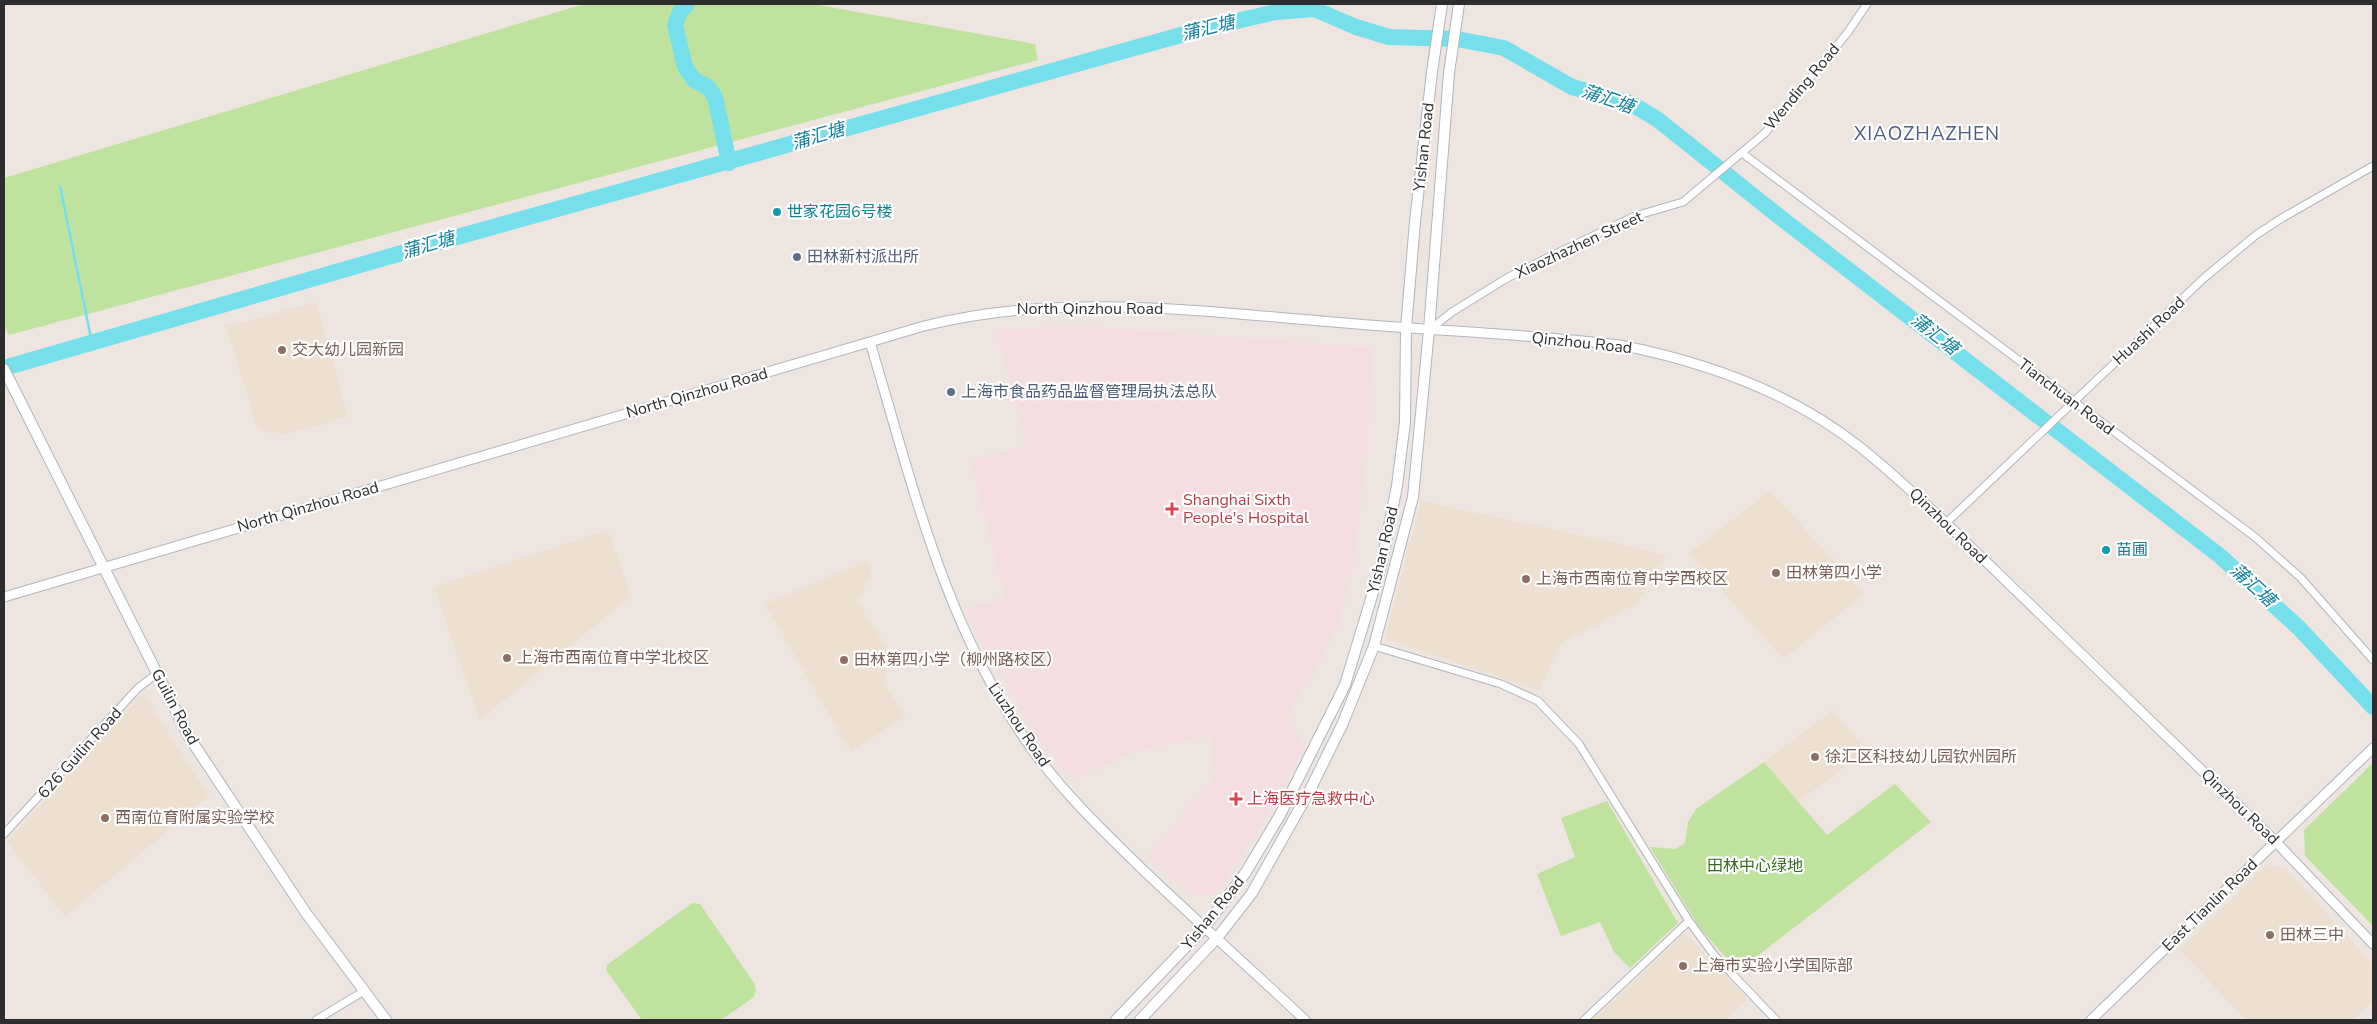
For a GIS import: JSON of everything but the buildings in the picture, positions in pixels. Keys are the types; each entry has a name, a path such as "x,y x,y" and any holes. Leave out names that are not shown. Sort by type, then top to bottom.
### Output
{"main road":[{"name":"Yishan Road","path":"1116,1020 1204,928 1230,894 1264,843 1300,777 1345,685 1381,566 1392,513 1405,422 1406,328 1432,72 1441,8"},
{"name":"Yishan Road","path":"1140,1020 1217,938 1252,893 1310,790 1342,725 1374,646 1412,497 1429,330 1449,73 1458,9"},
{"name":"Guilin Road","path":"4,370 189,737 306,913 386,1020"}],"street":[{"name":"Wending Road","path":"1730,164 1779,117 1848,32 1867,4"},
{"name":"Tianchuan Road","path":"1742,153 2279,557 2373,660"},
{"name":"Xiaozhazhen Street","path":"1429,330 1452,312 1507,278 1635,216 1683,202 1730,164"},
{"name":"Huashi Road","path":"1946,523 2204,278 2250,240 2310,200 2373,166"},
{"name":"North Qinzhou Road","path":"4,597 924,326 975,315 1016,309 1062,306 1165,308 1406,328"},
{"name":"Qinzhou Road","path":"1406,328 1620,345 1665,354 1730,375 1794,405 1828,425 1896,477 1946,523 2275,841 2373,944"},
{"name":"Liuzhou Road","path":"870,342 939,571 957,618 992,686 1035,753 1091,819 1204,928 1305,1020"},
{"path":"1374,646 1501,684 1538,701 1579,744 1688,921 1714,954 1776,1020"},
{"name":"626 Guilin Road","path":"4,834 138,688 158,673"},
{"name":"East Tianlin Road","path":"2091,1020 2371,750"},
{"path":"1584,1020 1688,921"},
{"path":"316,1020 364,991"}],"shaded area":[{"name":"交大幼儿园新园","path":"316,302 348,416 288,434 258,431 227,327"},
{"name":"Shanghai Sixth People's Hospital","path":"1079,326 1372,348 1366,462 1351,577 1338,623 1316,668 1285,718 1306,748 1295,762 1264,821 1217,894 1192,895 1148,857 1215,778 1210,735 1135,751 1071,780 1032,728 979,640 965,609 1006,598 971,461 1027,446 996,330"},
{"name":"田林第四小学","path":"1770,491 1864,594 1783,659 1689,553"},
{"name":"上海市西南位育中学西校区","path":"1421,501 1665,555 1638,603 1561,643 1539,690 1385,639"},
{"name":"上海市西南位育中学北校区","path":"608,530 631,596 480,720 434,587"},
{"name":"田林第四小学（柳州路校区）","path":"867,561 872,575 857,601 891,654 884,683 905,716 851,752 765,604"},
{"name":"西南位育附属实验学校","path":"143,693 209,796 65,917 7,841"},
{"name":"徐汇区科技幼儿园钦州园所","path":"1832,711 1867,751 1798,802 1764,762"},
{"name":"田林三中","path":"2268,864 2288,870 2373,965 2373,1000 2353,1020 2247,1020 2179,950"},
{"name":"上海市实验小学国际部","path":"1685,933 1748,999 1726,1020 1593,1020"}],"green space":[{"path":"584,4 813,4 1035,44 1038,60 9,335 4,325 4,178"},
{"name":"田林中心绿地","path":"1764,762 1827,835 1895,784 1931,822 1738,971 1699,927 1650,847 1676,849 1685,843 1688,822 1696,809"},
{"path":"2373,763 2373,926 2305,856 2304,830"},
{"path":"1607,801 1678,923 1630,968 1614,952 1600,922 1561,936 1537,874 1575,857 1561,818"},
{"path":"692,903 700,904 754,983 756,989 754,997 721,1020 642,1020 606,970 607,965"}],"waterway":[{"path":"687,4 680,12 675,25 685,67 694,80 708,87 715,97 729,163"},
{"name":"蒲汇塘","path":"4,368 450,239 1206,28 1276,12 1314,9 1356,27 1389,37 1457,39 1504,48 1572,87 1630,103 1657,119 1781,218 2220,556 2299,628 2373,707"},
{"path":"60,186 92,343"}],"place":[{"name":"世家花园6号楼","path":"777,212"},
{"name":"田林新村派出所","path":"797,257"},
{"name":"交大幼儿园新园","path":"282,350"},
{"name":"上海市食品药品监督管理局执法总队","path":"951,392"},
{"name":"Shanghai Sixth People's Hospital","path":"1172,509"},
{"name":"苗圃","path":"2106,550"},
{"name":"田林第四小学","path":"1776,573"},
{"name":"上海市西南位育中学西校区","path":"1526,579"},
{"name":"上海市西南位育中学北校区","path":"507,658"},
{"name":"田林第四小学（柳州路校区）","path":"844,660"},
{"name":"徐汇区科技幼儿园钦州园所","path":"1815,757"},
{"name":"上海医疗急救中心","path":"1236,799"},
{"name":"西南位育附属实验学校","path":"105,818"},
{"name":"田林三中","path":"2270,935"},
{"name":"上海市实验小学国际部","path":"1683,966"}],"district":[{"name":"XIAOZHAZHEN","path":"1927,134"}]}
